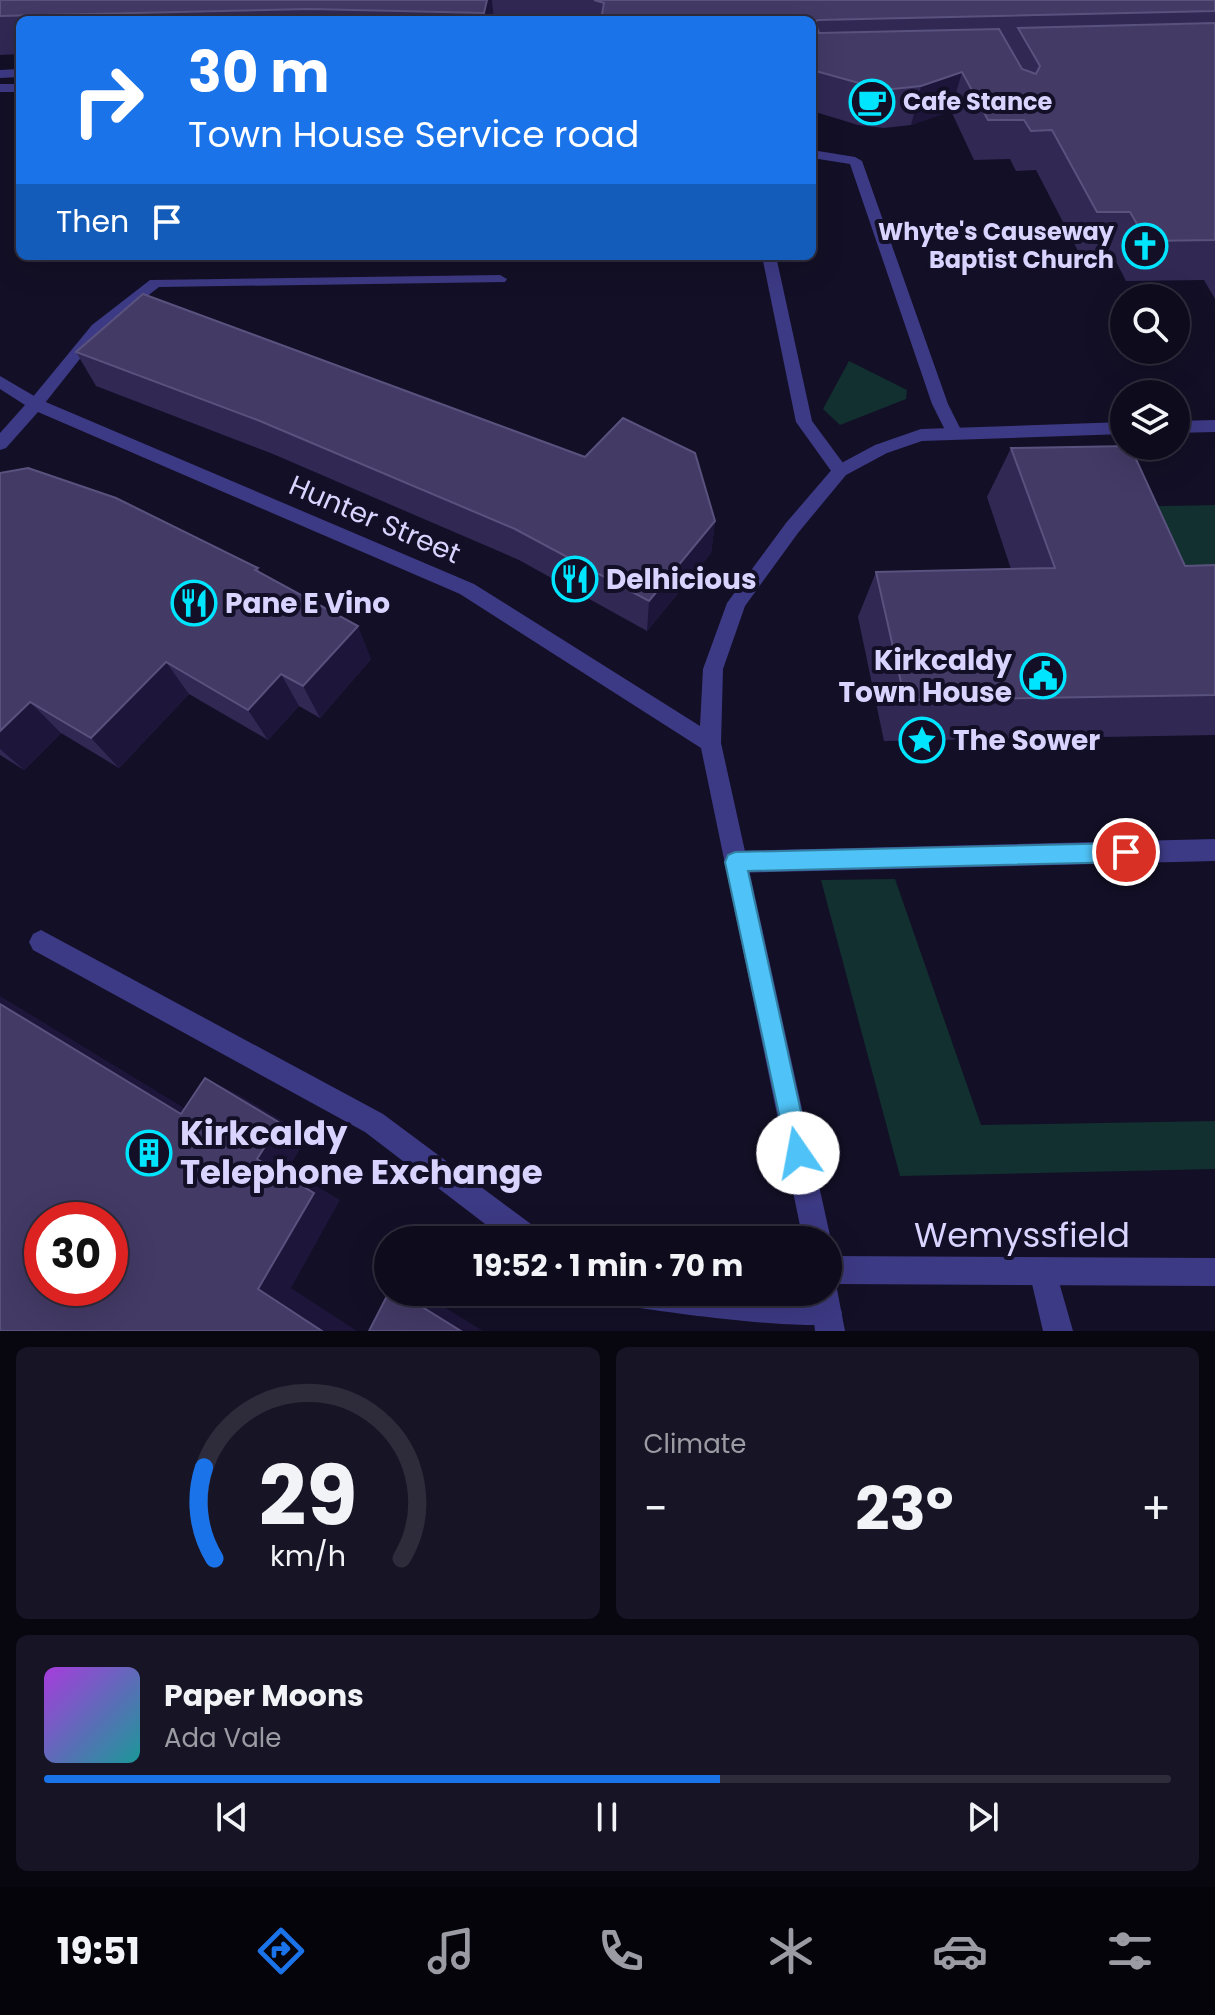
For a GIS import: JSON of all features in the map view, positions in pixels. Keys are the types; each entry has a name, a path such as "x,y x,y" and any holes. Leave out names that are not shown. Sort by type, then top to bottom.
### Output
{"street":[{"path":"816,155 855,161 940,404 954,432"},
{"path":"770,260 804,422 840,471"},
{"path":"0,444 97,328 155,283 500,279"},
{"name":"Hunter Street","path":"1,381 35,404 467,589 710,743"},
{"path":"1190,427 1215,426"},
{"path":"814,1226 710,743 713,669 737,603 792,528 840,471 881,449 921,435 954,432 1110,428"},
{"path":"735,862 1215,850"},
{"path":"41,942 374,1123 510,1226"},
{"name":"Wemyssfield","path":"842,1270 1215,1272"},
{"path":"1043,1271 1058,1331"},
{"path":"728,1306 764,1311 828,1312"}],"green space":[{"path":"849,361 907,390 906,399 840,425 823,409"},
{"path":"1215,505 1215,594 1118,507"},
{"path":"895,879 981,1125 1215,1121 1215,1169 900,1176 821,880"}],"building":[{"path":"0,0 487,0 484,13 310,9 0,16"},
{"path":"594,0 1215,0 1215,11 816,21 816,16 602,16 604,3"},
{"path":"1215,23 1215,240 1147,241 1130,212 1097,212 1052,130 1031,131 1024,120 988,120 962,72 921,86 893,89 816,71 816,25 819,33 999,29 1022,69 1036,74 1040,66 1018,28"},
{"path":"143,294 585,457 623,418 695,453 715,521 649,601 515,529 260,421 76,352"},
{"name":"Kirkcaldy Town House","path":"1110,446 1110,460 1136,460 1185,566 1215,565 1215,695 905,700 876,572 1055,568 1011,448"},
{"path":"28,468 116,498 258,568 255,570 358,626 303,686 281,674 248,710 166,662 91,738 30,702 0,731 0,473"},
{"name":"Kirkcaldy Telephone Exchange","path":"0,1004 181,1114 205,1078 280,1123 257,1159 314,1193 258,1289 322,1331 0,1331"},
{"path":"382,1306 421,1306 461,1331 369,1331"}],"place":[{"name":"Cafe Stance","path":"872,102"},
{"name":"Whyte's Causeway Baptist Church","path":"1145,246"},
{"name":"Delhicious","path":"575,579"},
{"name":"Pane E Vino","path":"194,603"},
{"name":"Kirkcaldy Town House","path":"1043,676"},
{"name":"The Sower","path":"922,740"},
{"name":"Kirkcaldy Telephone Exchange","path":"149,1153"}],"route":[{"path":"798,1153 735,862 1126,852"}]}
